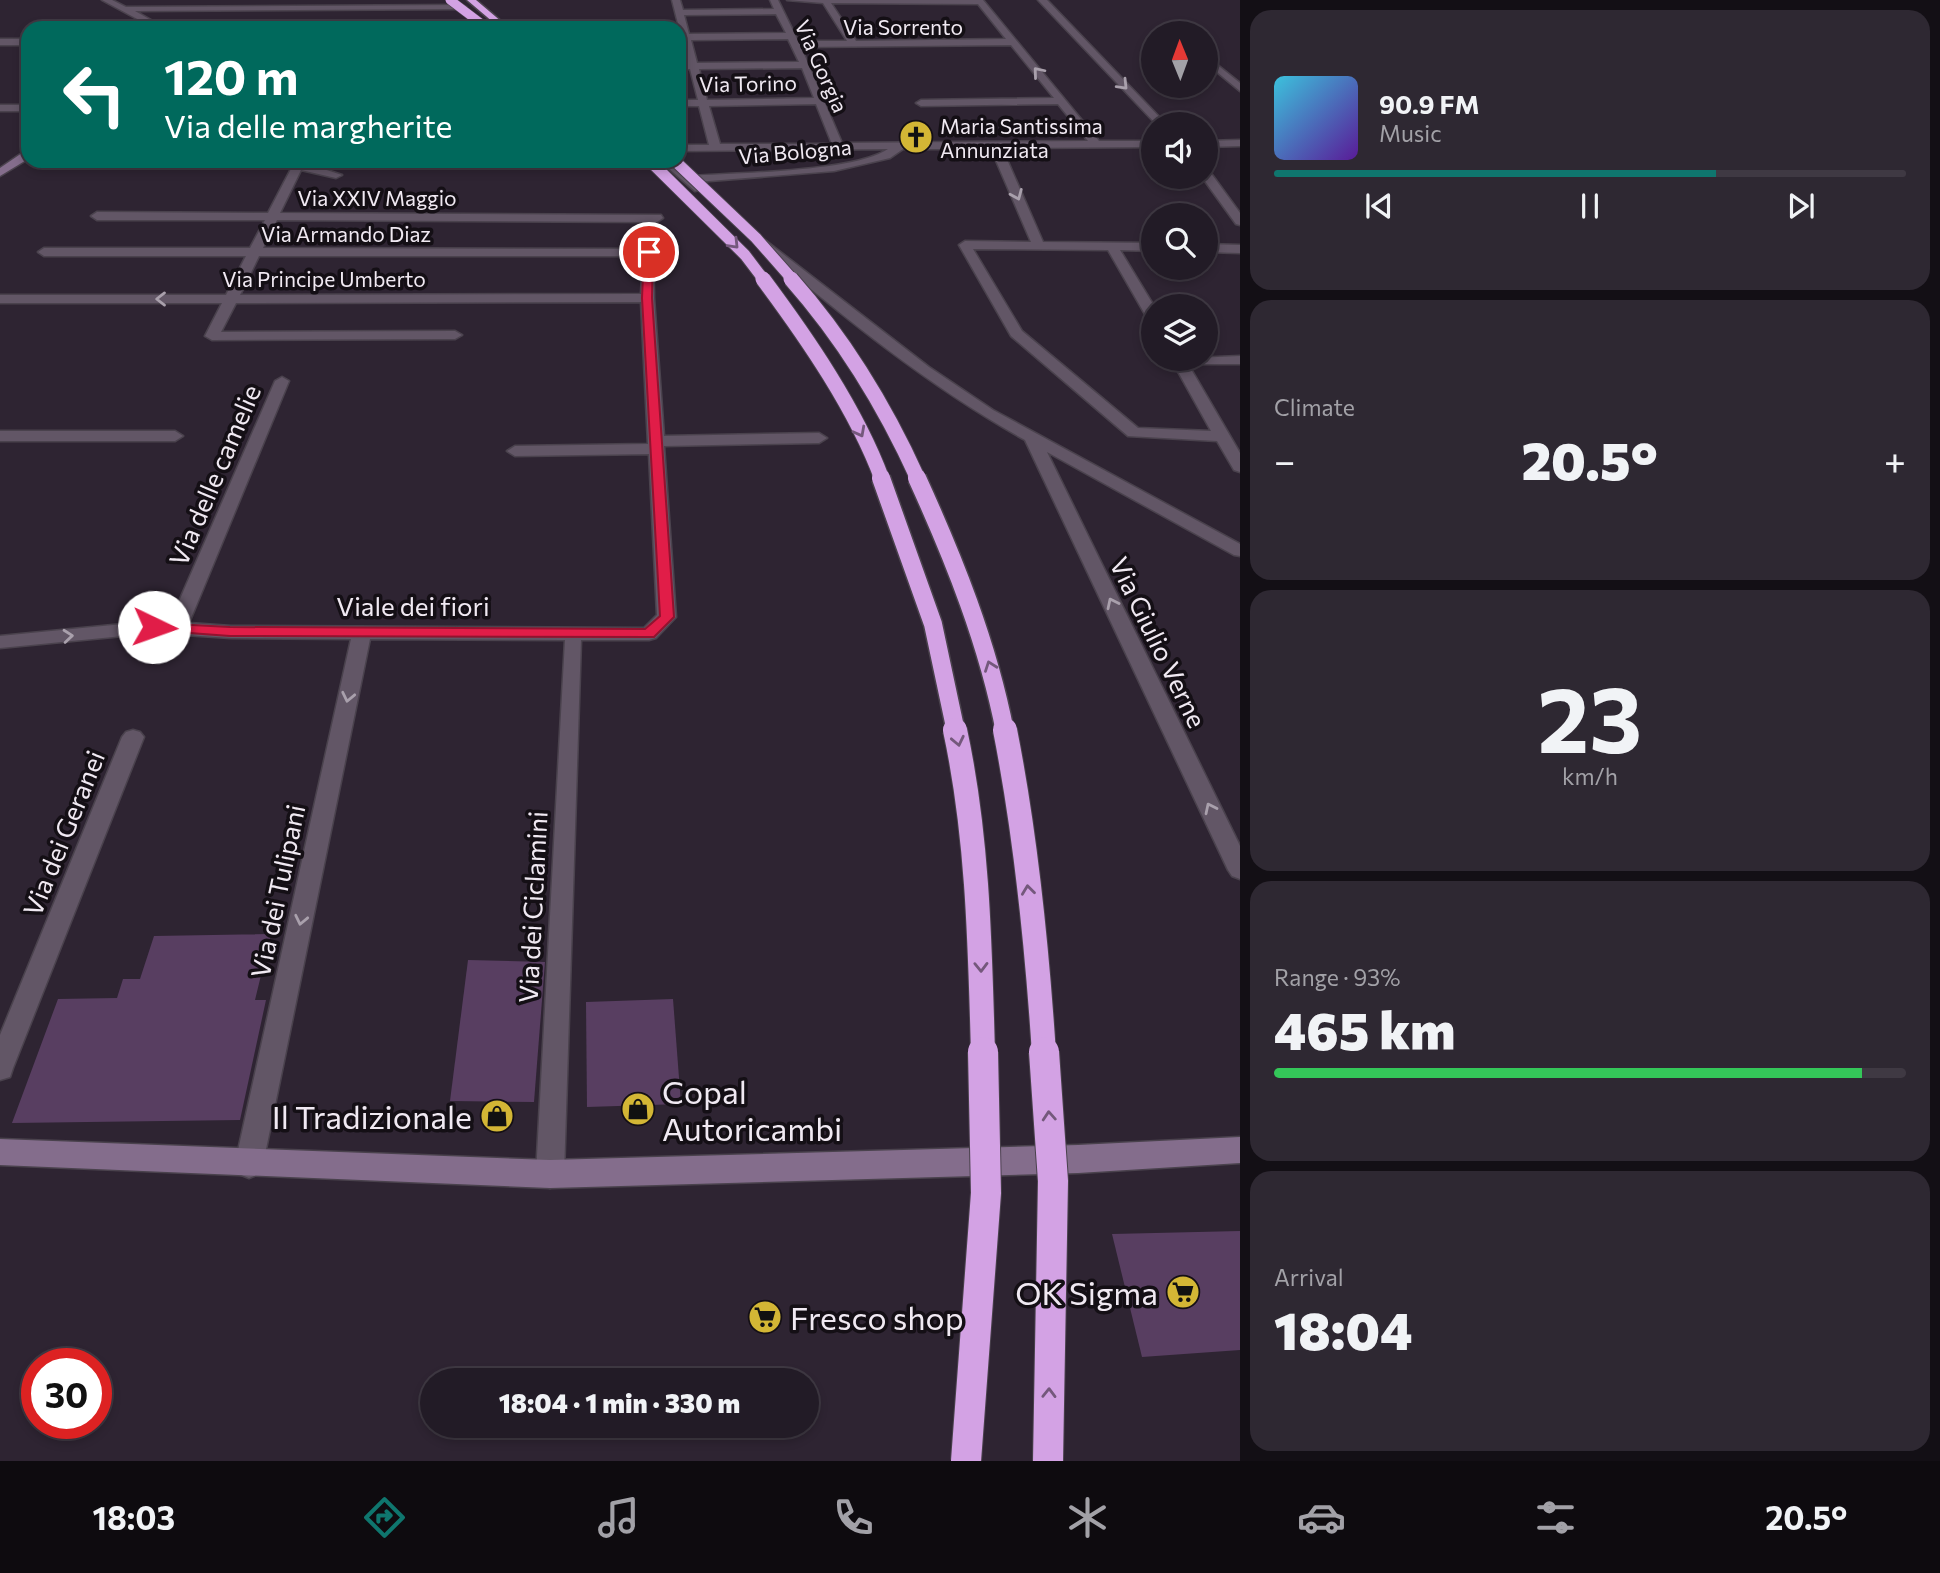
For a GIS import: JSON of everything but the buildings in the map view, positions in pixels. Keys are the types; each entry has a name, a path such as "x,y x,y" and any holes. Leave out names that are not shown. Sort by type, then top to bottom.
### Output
{"highway":[{"path":"452,0 480,21"},
{"path":"471,0 496,21"},
{"path":"657,168 745,255 787,310 831,377 875,461 933,624 965,776 980,942 986,1193 966,1461"},
{"path":"681,170 756,239 807,297 850,353 899,437 943,534 995,680 1015,782 1040,988 1053,1181 1048,1461"}],"street":[{"path":"106,0 148,21"},
{"path":"452,0 480,21"},
{"path":"676,0 682,21"},
{"name":"Via Gorgia","path":"774,0 805,65 838,146"},
{"path":"791,0 980,1 1096,144"},
{"path":"1042,0 1149,112"},
{"path":"825,1 853,43"},
{"path":"344,18 346,7"},
{"path":"127,9 462,7"},
{"path":"680,13 778,11"},
{"name":"Via Sorrento","path":"686,34 853,43 1013,43"},
{"path":"686,40 715,148"},
{"path":"0,42 21,42"},
{"path":"686,66 805,65"},
{"path":"1218,69 1240,88"},
{"name":"Via Torino","path":"686,103 818,101"},
{"path":"921,103 1062,101"},
{"path":"0,108 21,108"},
{"path":"1218,144 1240,143"},
{"path":"686,148 1141,144"},
{"name":"Via Bologna","path":"681,170 865,164 895,153 900,145"},
{"path":"995,145 1038,246"},
{"path":"0,153 21,155"},
{"path":"0,173 21,159"},
{"path":"293,168 274,216 212,336 454,335"},
{"path":"310,168 337,175"},
{"path":"681,170 823,293 924,370 1031,438 1240,551"},
{"path":"1217,189 1240,221"},
{"name":"Via XXIV Maggio","path":"97,216 657,218"},
{"path":"1141,247 965,245 1016,333 1134,433 1222,436"},
{"path":"1112,247 1141,296"},
{"path":"1218,248 1240,249"},
{"name":"Via Armando Diaz","path":"44,252 649,252 647,298"},
{"path":"647,298 656,445"},
{"name":"Via Principe Umberto","path":"0,299 647,298"},
{"path":"1218,360 1240,360"},
{"path":"1186,371 1240,467"},
{"name":"Via delle camelie","path":"177,628 282,381"},
{"path":"0,436 175,436"},
{"path":"515,451 819,438"},
{"name":"Via Giulio Verne","path":"1031,438 1240,870"},
{"name":"Viale dei fiori","path":"0,642 154,627 230,632 649,634 667,617 656,445"},
{"name":"Via dei Tulipani","path":"249,1164 362,631"},
{"name":"Via dei Ciclamini","path":"550,1174 573,642"},
{"name":"Via dei Geranei","path":"0,1068 134,737"},
{"path":"0,1152 284,1166 550,1174 1078,1159 1240,1150"}],"place":[{"name":"Maria Santissima Annunziata","path":"916,137"},
{"name":"Copal Autoricambi","path":"638,1109"},
{"name":"Il Tradizionale","path":"497,1116"},
{"name":"OK Sigma","path":"1183,1292"},
{"name":"Fresco shop","path":"765,1317"}],"route":[{"path":"154,627 230,632 649,634 667,617 647,298 649,252"}]}
